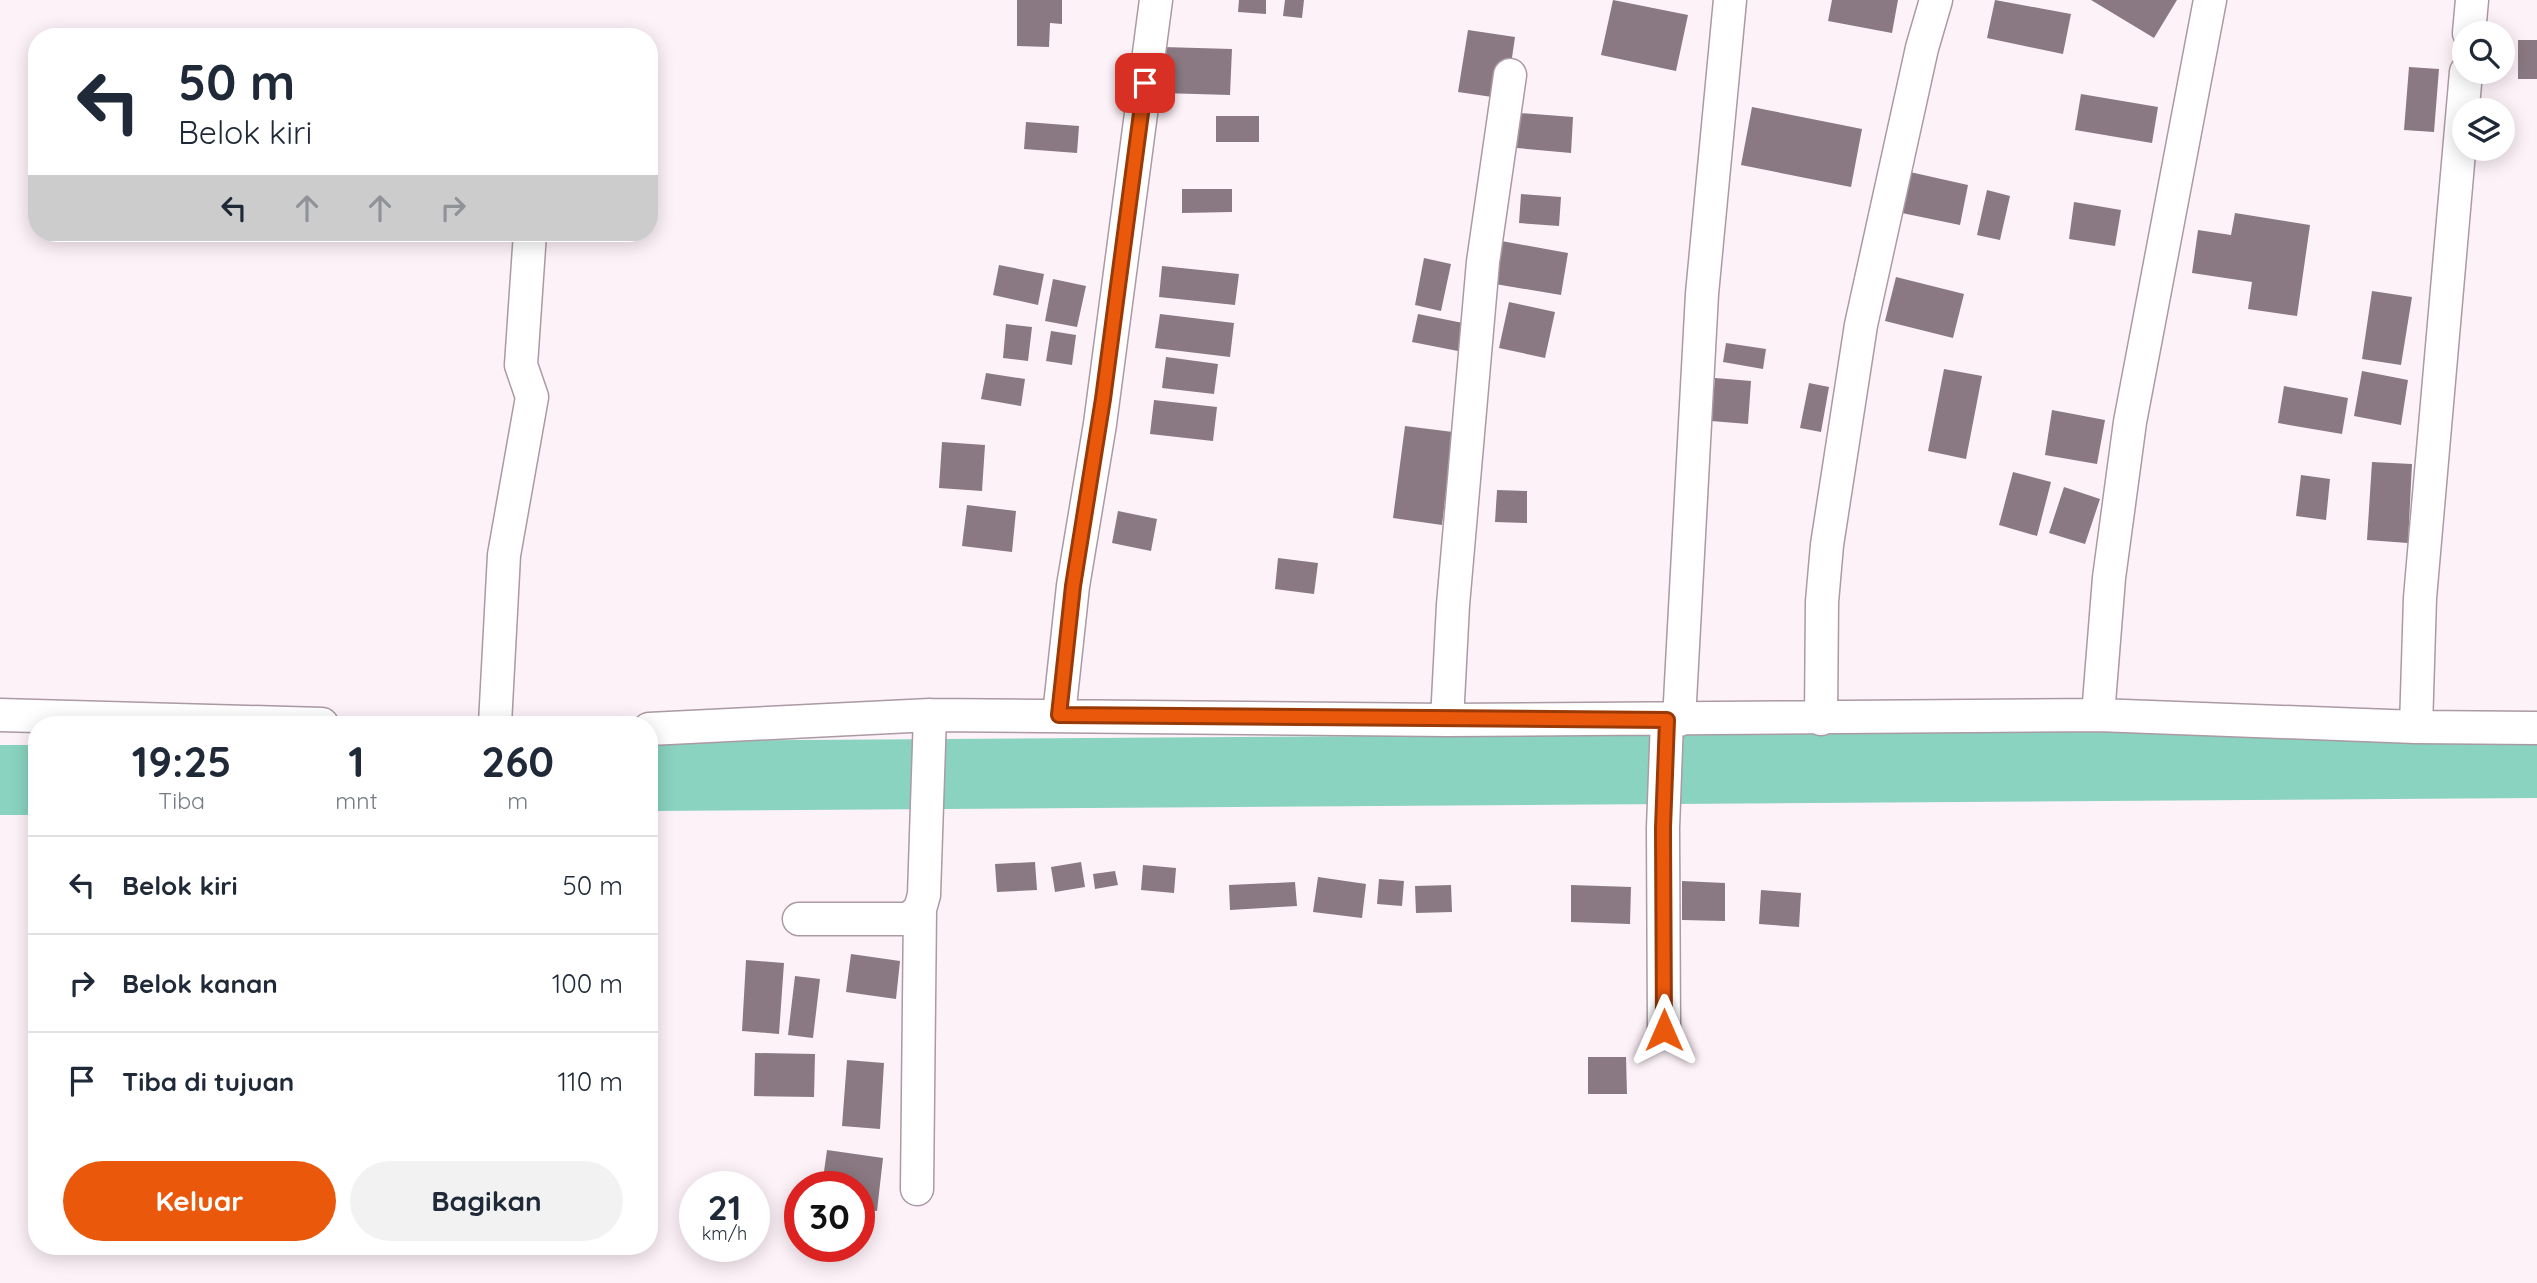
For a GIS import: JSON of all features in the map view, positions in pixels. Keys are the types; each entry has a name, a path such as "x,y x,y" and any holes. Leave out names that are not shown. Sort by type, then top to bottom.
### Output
{"street":[{"path":"1059,715 1073,586 1102,411 1156,0"},
{"path":"1664,1030 1663,828 1671,724 1682,664 1702,294 1730,0"},
{"path":"1821,719 1824,653 1822,602 1827,545 1861,325 1922,48 1936,0"},
{"path":"2098,715 2109,578 2130,422 2149,308 2210,0"},
{"path":"2470,21 2472,0"},
{"path":"1447,720 1453,605 1483,262 1510,75"},
{"path":"2416,727 2420,598 2465,84"},
{"path":"495,716 504,555 532,397 521,365 529,242"},
{"path":"0,715 36,716"},
{"path":"917,1189 920,909 924,895 930,715"},
{"path":"658,729 930,715 1671,724 2098,715 2416,727 2537,728"},
{"path":"799,919 909,919 920,909"}],"building":[{"path":"1017,0 1062,0 1062,24 1050,23 1049,47 1017,46"},
{"path":"1239,0 1266,0 1266,14 1238,12"},
{"path":"1285,0 1304,0 1302,18 1283,16"},
{"path":"1613,0 1688,15 1676,71 1601,55"},
{"path":"1832,0 1898,0 1892,33 1828,21"},
{"path":"1995,0 2071,14 2063,54 1987,38"},
{"path":"2091,0 2177,0 2154,38"},
{"path":"1468,30 1515,37 1506,99 1458,92"},
{"path":"2518,40 2537,40 2537,79 2518,79"},
{"path":"1163,47 1232,49 1230,95 1161,93"},
{"path":"2409,67 2439,69 2434,132 2404,130"},
{"path":"2081,94 2158,107 2152,143 2075,130"},
{"path":"1752,107 1862,129 1851,187 1741,165"},
{"path":"1519,113 1573,117 1571,153 1517,148"},
{"path":"1216,116 1259,116 1259,142 1216,142"},
{"path":"1026,122 1079,126 1077,153 1024,149"},
{"path":"1910,172 1968,185 1960,225 1902,213"},
{"path":"1182,189 1232,189 1232,212 1182,213"},
{"path":"1987,190 2010,196 2000,240 1977,235"},
{"path":"1521,194 1561,197 1559,226 1519,223"},
{"path":"2074,202 2121,210 2115,246 2069,239"},
{"path":"2235,213 2310,225 2297,316 2248,309 2252,282 2192,273 2198,230 2231,235"},
{"path":"1496,240 1568,253 1561,295 1489,283"},
{"path":"1424,258 1451,264 1441,311 1415,305"},
{"path":"999,265 1044,274 1038,305 993,295"},
{"path":"1162,266 1239,274 1235,305 1159,297"},
{"path":"1896,277 1964,294 1953,338 1885,321"},
{"path":"1053,279 1086,286 1077,327 1045,321"},
{"path":"2372,291 2412,297 2401,365 2362,359"},
{"path":"1509,302 1555,312 1545,358 1499,348"},
{"path":"1160,314 1234,323 1230,357 1155,348"},
{"path":"1418,314 1463,323 1458,351 1412,342"},
{"path":"1006,324 1032,327 1028,361 1003,358"},
{"path":"1051,331 1076,335 1072,365 1046,361"},
{"path":"1726,343 1766,349 1763,369 1723,362"},
{"path":"1166,357 1218,364 1214,394 1162,388"},
{"path":"1944,369 1982,376 1966,459 1928,451"},
{"path":"2362,371 2408,380 2401,425 2354,416"},
{"path":"986,373 1025,379 1021,406 981,399"},
{"path":"1715,378 1751,381 1748,424 1711,421"},
{"path":"1809,383 1829,387 1821,432 1800,428"},
{"path":"2284,386 2348,398 2342,434 2278,423"},
{"path":"1154,400 1217,407 1213,441 1150,434"},
{"path":"2052,410 2105,420 2097,464 2045,455"},
{"path":"1405,426 1453,432 1442,525 1393,518"},
{"path":"942,442 985,445 982,491 939,488"},
{"path":"2372,462 2412,464 2408,543 2367,540"},
{"path":"2013,472 2051,482 2037,536 1999,525"},
{"path":"2301,475 2330,479 2326,520 2296,516"},
{"path":"2064,487 2100,499 2085,544 2049,533"},
{"path":"1497,490 1527,491 1527,523 1495,522"},
{"path":"967,505 1016,511 1012,552 962,546"},
{"path":"1118,511 1157,519 1151,551 1112,543"},
{"path":"1278,558 1318,563 1314,594 1275,589"},
{"path":"1035,862 1037,890 997,892 995,864"},
{"path":"1081,862 1085,887 1055,892 1051,867"},
{"path":"1143,865 1176,868 1174,893 1141,890"},
{"path":"1115,871 1118,885 1095,889 1093,874"},
{"path":"1318,877 1366,884 1362,918 1313,912"},
{"path":"1379,879 1404,881 1402,906 1377,904"},
{"path":"1682,881 1725,883 1725,921 1682,920"},
{"path":"1295,882 1297,906 1230,910 1229,885"},
{"path":"1451,885 1452,912 1416,913 1415,886"},
{"path":"1571,885 1631,887 1630,924 1571,922"},
{"path":"1761,890 1801,893 1799,927 1759,924"},
{"path":"851,954 900,961 896,999 846,992"},
{"path":"746,960 784,963 779,1034 742,1031"},
{"path":"795,976 820,979 813,1038 788,1035"},
{"path":"755,1053 815,1054 814,1097 754,1096"},
{"path":"1588,1057 1626,1057 1627,1094 1588,1094"},
{"path":"847,1060 884,1063 880,1129 842,1126"},
{"path":"827,1150 883,1158 877,1211 875,1171 824,1171"}],"waterway":[{"path":"658,776 2537,763"},
{"path":"0,780 28,780"}],"route":[{"path":"1145,83 1103,399 1073,586 1059,715 1667,720 1663,828 1664,1030"}]}
